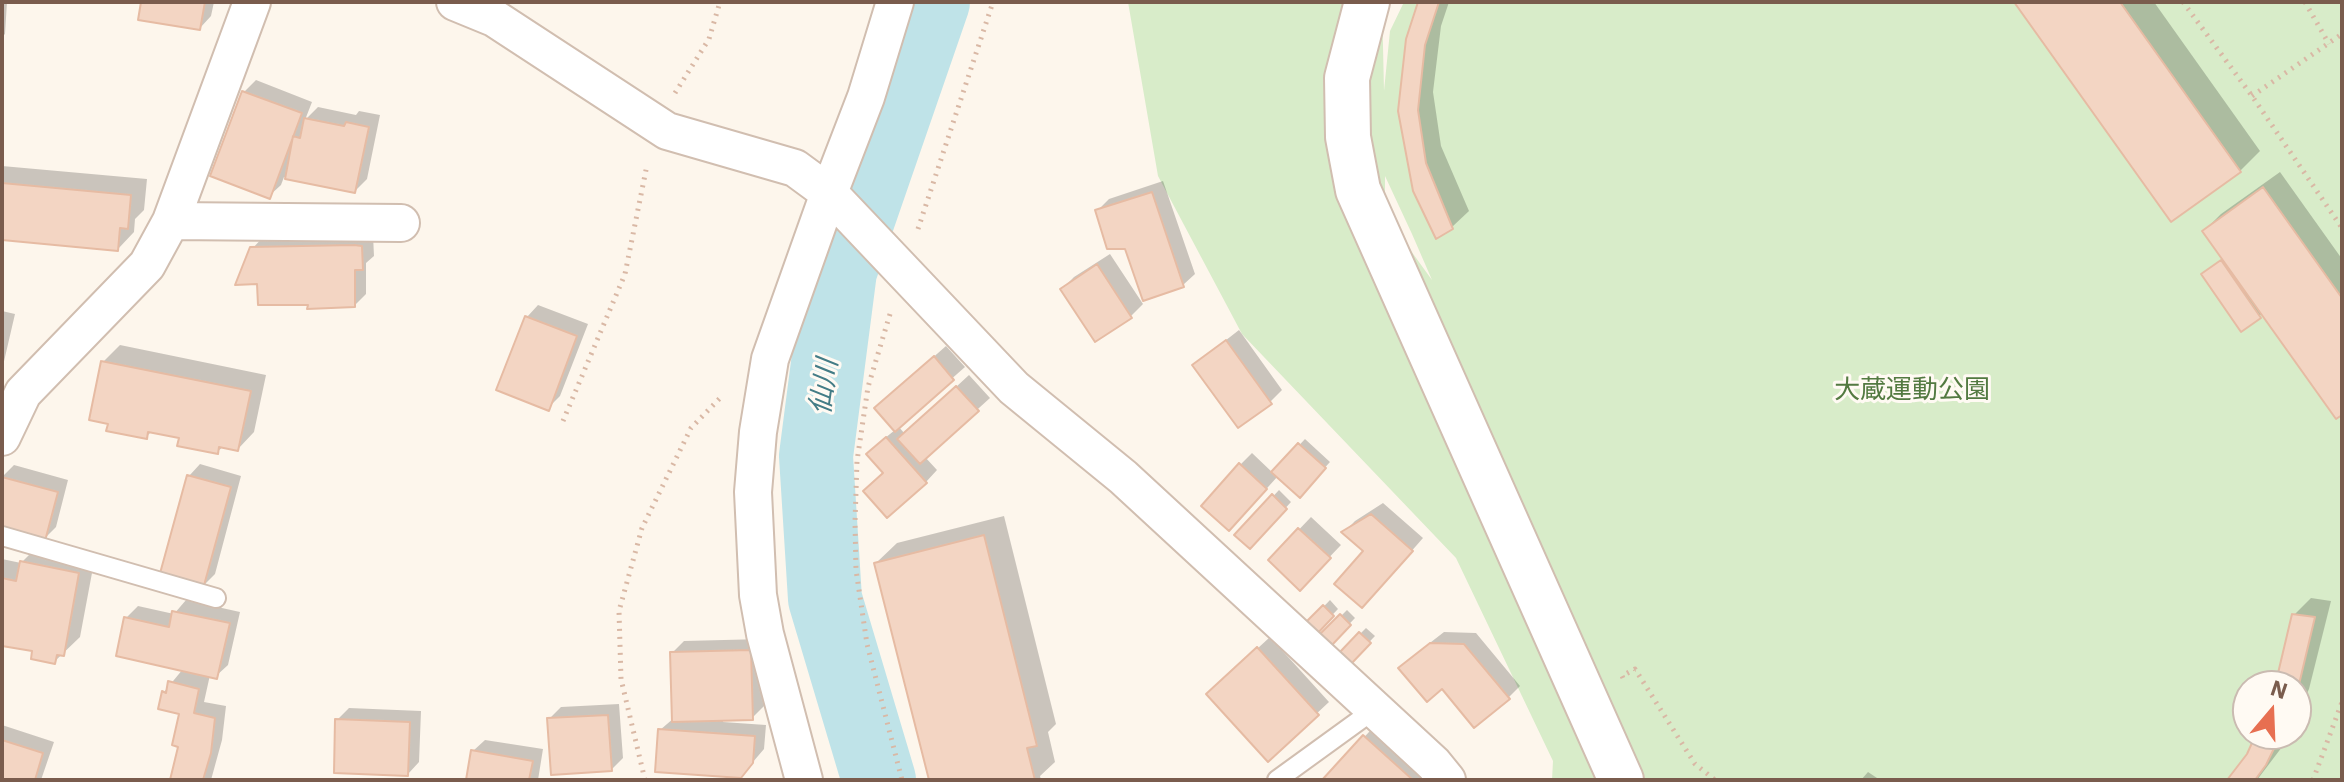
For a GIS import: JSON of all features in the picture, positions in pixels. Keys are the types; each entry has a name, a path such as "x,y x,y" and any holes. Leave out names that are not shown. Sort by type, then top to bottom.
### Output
{"street":[{"path":"2,437 23,393 147,265 171,221 252,2"},
{"path":"455,2 494,18 667,131 795,168 829,193 1014,388 1123,477 1434,764 1447,780"},
{"path":"804,780 765,634 758,595 753,492 758,432 770,359 866,97 895,2"},
{"path":"1367,2 1347,78 1348,137 1358,190 1621,780"},
{"path":"171,221 401,223"}],"lane":[{"path":"2,536 216,598"},
{"path":"1277,780 1375,709"}],"path":[{"path":"563,421 625,274 656,125 709,39 720,2"},
{"path":"902,780 867,644 856,570 857,461 868,387 993,2"},
{"path":"2183,2 2342,228"},
{"path":"2305,2 2329,44"},
{"path":"2252,96 2342,34"},
{"path":"645,780 621,679 619,611 642,528 691,428 745,375 770,359"},
{"path":"1622,676 1635,669 1695,764 1715,780"},
{"path":"2313,780 2342,702"}],"green space":[{"name":"大蔵運動公園","path":"1128,2 1382,2 1384,91 1390,31 1404,2 2342,2 2342,780 1552,780 1553,761 1456,558 1242,334 1158,176","holes":["1385,176 1432,280 1385,215"]}],"building":[{"path":"141,2 205,2 200,30 138,20"},
{"path":"1418,2 1439,2 1425,45 1418,110 1426,163 1453,229 1436,239 1413,191 1398,111 1406,39"},
{"path":"2014,2 2120,2 2241,172 2171,222"},
{"path":"242,91 302,113 270,199 210,176"},
{"path":"304,118 344,126 346,122 369,127 355,193 285,179 293,136 300,138"},
{"path":"2,183 131,195 128,229 120,228 118,251 2,240"},
{"path":"2263,187 2342,298 2342,415 2336,419 2202,231"},
{"path":"1152,192 1184,287 1143,301 1125,249 1107,249 1095,210"},
{"path":"362,246 363,270 355,270 355,307 307,309 308,305 258,305 257,284 235,285 250,247"},
{"path":"2221,260 2261,318 2241,332 2201,274"},
{"path":"1097,264 1132,318 1095,342 1060,289"},
{"path":"525,316 577,336 549,411 496,390"},
{"path":"1226,340 1272,404 1238,428 1192,365"},
{"path":"934,356 954,380 895,432 874,408"},
{"path":"101,361 251,391 238,451 219,447 218,454 177,446 179,438 148,432 147,439 106,431 108,424 89,420"},
{"path":"956,386 979,411 920,464 897,439"},
{"path":"886,437 927,483 887,518 863,491 883,473 866,454"},
{"path":"1298,443 1326,468 1300,498 1271,472"},
{"path":"1239,463 1267,489 1229,531 1201,506"},
{"path":"187,475 231,487 203,589 159,577"},
{"path":"2,477 58,492 45,541 2,533"},
{"path":"1272,494 1287,509 1250,549 1234,535"},
{"path":"1371,514 1413,551 1362,608 1334,584 1363,551 1341,532"},
{"path":"1298,528 1331,558 1300,591 1268,560"},
{"path":"984,535 1037,746 1027,748 1035,780 929,780 874,563"},
{"path":"20,561 79,573 64,656 57,655 55,664 31,659 32,651 2,646 2,578 16,581"},
{"path":"1323,605 1334,616 1315,636 1304,624"},
{"path":"172,611 230,623 217,679 116,656 124,617 169,627"},
{"path":"1340,614 1351,625 1332,645 1320,634"},
{"path":"2292,614 2315,617 2302,670 2279,670"},
{"path":"1359,632 1371,643 1351,664 1339,653"},
{"path":"1430,643 1464,644 1510,699 1474,728 1442,689 1427,702 1398,668"},
{"path":"1257,647 1319,715 1268,762 1206,694"},
{"path":"751,650 753,720 672,722 670,652"},
{"path":"168,681 199,689 194,713 215,718 211,753 203,780 170,780 178,747 172,745 179,714 158,709"},
{"path":"608,715 612,771 551,775 547,718"},
{"path":"335,719 410,722 408,776 334,773"},
{"path":"658,729 755,736 753,763 741,778 655,772"},
{"path":"1363,735 1413,780 1322,780"},
{"path":"2,740 43,753 35,780 2,780"},
{"path":"471,750 533,761 529,780 466,780"},
{"path":"2249,750 2273,750 2255,780 2227,780"}],"waterway":[{"name":"仙川","path":"879,780 825,599 816,456 840,271 933,2"}]}
